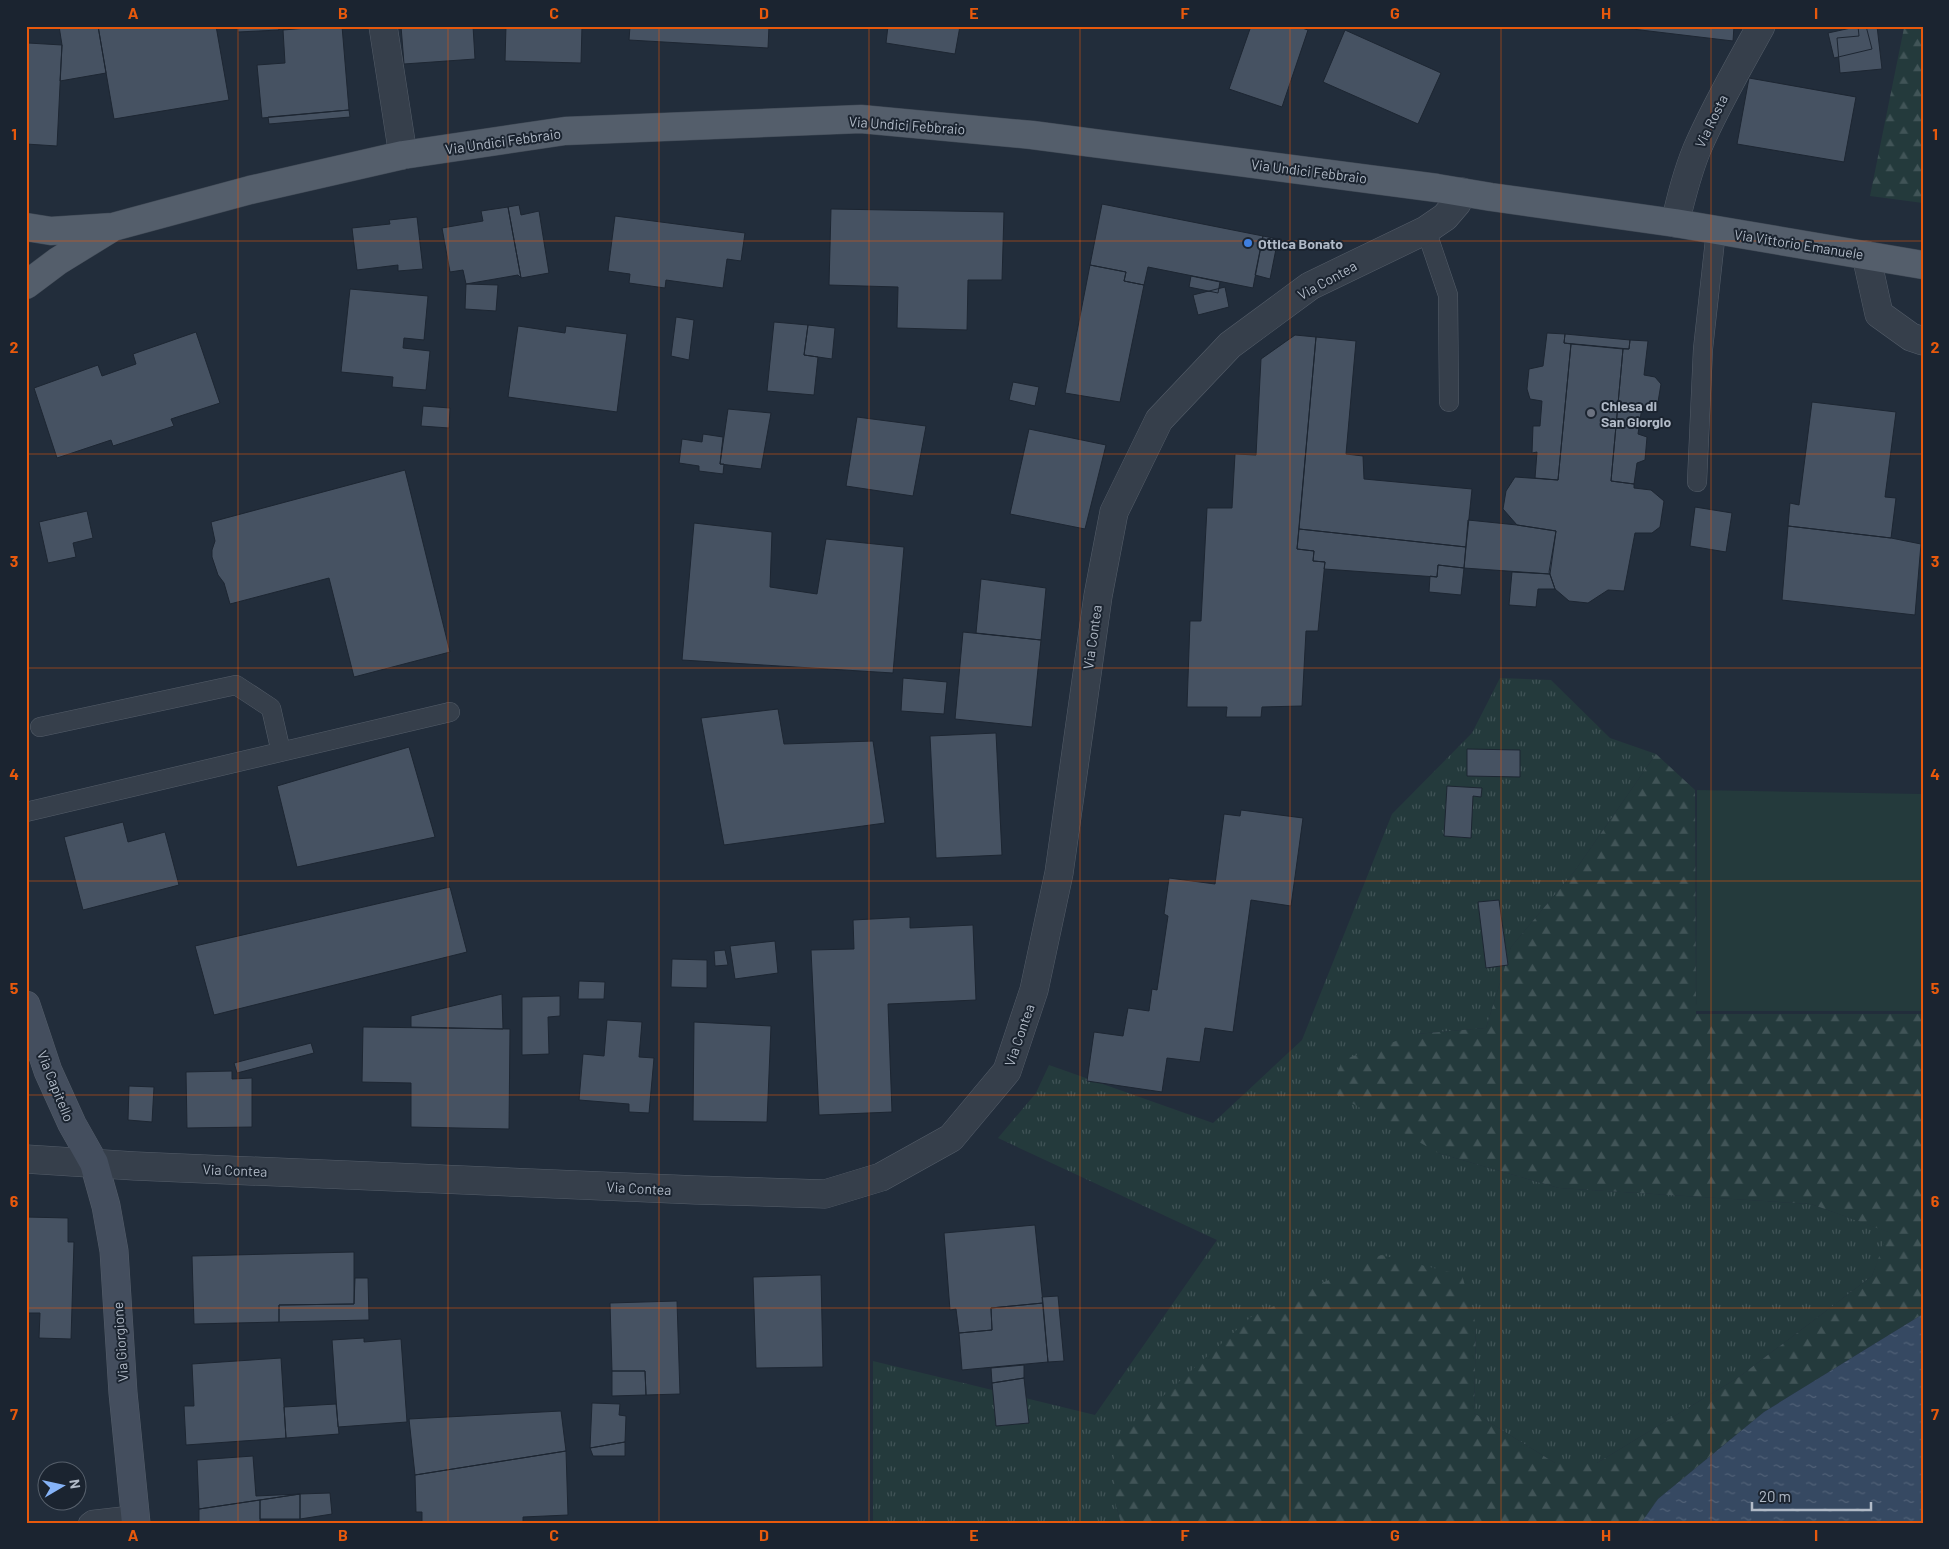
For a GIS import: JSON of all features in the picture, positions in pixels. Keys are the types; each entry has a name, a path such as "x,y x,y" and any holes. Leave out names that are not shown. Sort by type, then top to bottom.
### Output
{"main road":[{"name":"Via Undici Febbraio","path":"26,227 51,231 113,227 250,190 403,155 565,132 861,119 1032,135 1450,190 1675,223"},
{"name":"Via Vittorio Emanuele","path":"1675,223 1923,265"},
{"name":"Via Undici Febbraio","path":"26,285 58,261 113,227"}],"street":[{"path":"383,26 403,155"},
{"name":"Via Rosta","path":"1675,223 1696,150 1726,89 1761,26"},
{"path":"1426,230 1450,190"},
{"name":"Via Contea","path":"26,1159 686,1190 825,1194 881,1177 951,1138 1007,1071 1034,990 1059,873 1098,596 1114,512 1159,420 1230,345 1310,286 1426,230"},
{"path":"1866,255 1879,314 1910,337 1923,341"},
{"name":"Via Capitello","path":"26,1005 48,1071 72,1124 94,1163"},
{"name":"Via Giorgione","path":"94,1163 106,1206 114,1251 123,1393 136,1519"}],"lane":[{"path":"1426,230 1448,295 1449,402"},
{"path":"1697,482 1703,349 1716,231"},
{"path":"40,727 236,685 271,708 281,752"},
{"path":"26,812 450,712"},
{"path":"88,1523 92,1520 136,1519"}],"green space":[{"path":"1907,26 1923,26 1923,203 1870,196 1904,28"},
{"path":"1500,678 1551,680 1610,738 1656,754 1574,872 1511,947 1486,1028 1416,1034 1438,1153 1559,1188 1811,1204 1889,1232 1872,1276 1739,1377 1597,1463 1555,1463 1474,1413 1476,1325 1116,1505 1121,1523 873,1523 873,1361 1095,1415 1217,1240 998,1138 1036,1093 1049,1065 1213,1123 1302,1040 1392,814 1472,733"},
{"path":"1656,754 1695,790 1696,1014 1923,1014 1923,1314 1764,1412 1658,1499 1641,1523 1121,1523 1116,1505 1113,1441 1251,1317 1381,1255 1462,1275 1476,1325 1474,1413 1555,1463 1597,1463 1739,1377 1872,1276 1888,1232 1811,1204 1559,1188 1438,1153 1331,1091 1342,1060 1416,1034 1486,1028 1511,947 1574,872"},
{"path":"1697,790 1923,794 1923,1011 1696,1011"}],"water":[{"path":"1923,1314 1923,1523 1641,1523 1658,1499 1764,1412"}],"building":[{"path":"59,26 98,26 106,73 60,81 62,45"},
{"path":"98,26 216,26 229,100 114,119"},
{"path":"238,26 278,26 279,30 238,32"},
{"path":"342,26 349,110 262,118 257,65 285,63 283,30"},
{"path":"401,26 473,26 475,59 404,64"},
{"path":"506,26 582,26 581,63 505,61"},
{"path":"630,26 769,26 768,48 629,40"},
{"path":"888,26 960,26 955,54 886,43"},
{"path":"1251,26 1296,26 1308,30 1282,107 1229,89"},
{"path":"1607,26 1734,26 1733,41"},
{"path":"1858,26 1877,26 1882,69 1840,73 1837,38 1859,36"},
{"path":"1866,26 1872,49 1834,58 1828,33"},
{"path":"1345,30 1441,73 1418,124 1323,82"},
{"path":"26,37 28,43 62,45 57,146 26,144"},
{"path":"1749,78 1856,97 1844,162 1737,144"},
{"path":"349,110 350,117 269,124 268,117"},
{"path":"1102,204 1263,236 1253,288 1148,267 1144,285 1124,281 1126,272 1090,265"},
{"path":"519,205 521,215 539,211 549,273 521,278 508,207"},
{"path":"508,207 521,278 518,275 466,284 463,270 450,272 442,228 483,221 481,211"},
{"path":"831,209 1004,212 1002,280 968,280 967,330 897,328 898,287 829,285"},
{"path":"615,216 745,233 741,261 727,259 723,288 666,280 665,288 629,283 630,274 608,271"},
{"path":"417,217 423,269 398,271 398,265 357,270 352,228 390,224 389,220"},
{"path":"1263,236 1278,239 1270,279 1255,275"},
{"path":"1090,265 1126,272 1124,281 1144,285 1120,402 1065,393"},
{"path":"1191,276 1220,282 1218,293 1189,287"},
{"path":"466,284 498,285 496,311 465,309"},
{"path":"1225,287 1229,307 1198,315 1193,295"},
{"path":"350,289 428,296 424,340 404,338 403,348 430,351 426,390 392,387 393,377 341,372"},
{"path":"676,317 694,320 689,360 671,356"},
{"path":"774,322 808,325 804,355 818,357 814,395 767,391"},
{"path":"808,325 835,328 832,359 804,355"},
{"path":"518,326 565,333 566,326 627,334 617,412 508,397"},
{"path":"196,332 220,403 171,419 174,426 113,446 111,440 57,458 34,388 98,365 102,376 136,364 133,354"},
{"path":"1547,333 1565,334 1564,343 1571,344 1558,480 1535,478 1537,452 1532,453 1533,426 1540,426 1542,401 1530,399 1527,389 1529,369 1543,366"},
{"path":"1565,334 1630,340 1629,349 1564,343"},
{"path":"1295,335 1316,337 1297,549 1314,551 1313,561 1325,562 1318,631 1306,631 1302,706 1262,707 1261,717 1226,717 1227,707 1187,707 1190,621 1201,621 1207,508 1232,508 1235,454 1256,455 1261,359"},
{"path":"1316,337 1356,341 1346,454 1363,456 1364,479 1472,489 1466,547 1299,529"},
{"path":"1630,340 1648,341 1644,375 1655,377 1661,384 1658,402 1652,407 1642,407 1638,434 1647,437 1645,460 1637,463 1634,484 1611,481 1623,349 1629,349"},
{"name":"Chiesa di San Giorgio","path":"1571,344 1623,349 1611,481 1634,484 1634,488 1651,490 1664,501 1660,527 1652,533 1635,533 1624,591 1608,590 1588,603 1569,601 1555,589 1549,572 1556,531 1517,525 1503,509 1506,491 1515,477 1558,480"},
{"path":"1013,382 1039,387 1035,406 1009,400"},
{"path":"1812,402 1896,412 1885,497 1896,498 1891,538 1788,526 1790,503 1799,505"},
{"path":"423,406 450,408 449,428 421,426"},
{"path":"728,409 771,413 761,469 720,464"},
{"path":"857,417 926,426 913,496 846,486"},
{"path":"1029,429 1106,445 1085,529 1010,514"},
{"path":"703,434 723,437 720,464 724,464 723,474 699,471 699,466 679,463 682,439 702,442"},
{"path":"405,470 450,652 354,677 329,578 230,604 224,583 218,575 212,557 215,541 211,522"},
{"path":"1695,507 1732,513 1726,552 1690,546"},
{"path":"87,511 93,538 73,543 76,557 48,563 39,522"},
{"path":"1468,520 1556,531 1550,574 1464,568"},
{"path":"694,523 772,532 770,587 817,594 826,539 904,547 893,673 682,660"},
{"path":"1788,526 1891,538 1921,544 1915,615 1782,600"},
{"path":"1299,529 1466,547 1464,568 1438,565 1437,577 1324,569 1325,562 1313,561 1314,551 1297,549"},
{"path":"1438,565 1464,568 1461,595 1429,592 1430,576 1437,577"},
{"path":"1512,572 1550,574 1555,589 1538,589 1536,607 1509,605"},
{"path":"981,579 1046,588 1041,640 976,633"},
{"path":"963,632 1041,640 1032,727 955,719"},
{"path":"903,678 947,682 944,714 901,711"},
{"path":"778,709 784,744 873,741 885,823 724,845 701,718"},
{"path":"996,733 1002,855 936,858 930,736"},
{"path":"409,747 435,837 297,867 277,786"},
{"path":"1467,749 1520,750 1520,777 1467,776"},
{"path":"1447,786 1482,788 1481,797 1473,796 1471,838 1444,836"},
{"path":"1241,810 1303,818 1291,906 1251,900 1233,1032 1205,1028 1200,1062 1167,1058 1162,1092 1087,1081 1094,1032 1123,1036 1128,1008 1149,1011 1152,989 1157,990 1168,916 1164,914 1169,878 1215,884 1224,814 1240,816"},
{"path":"123,822 128,842 165,832 179,885 83,910 64,837"},
{"path":"450,887 467,952 214,1015 195,946"},
{"path":"1499,900 1508,965 1486,968 1478,902"},
{"path":"910,917 910,928 973,925 976,1000 888,1004 892,1112 819,1115 811,950 854,949 853,920"},
{"path":"775,941 778,973 735,979 730,946"},
{"path":"725,950 728,965 715,966 714,951"},
{"path":"672,959 707,960 707,988 671,987"},
{"path":"579,981 605,982 604,999 578,999"},
{"path":"502,994 503,1029 411,1027 411,1016"},
{"path":"560,996 560,1016 548,1017 549,1054 522,1055 522,997"},
{"path":"607,1020 642,1022 639,1057 654,1058 649,1113 629,1112 629,1104 579,1100 583,1054 604,1056"},
{"path":"694,1022 771,1026 767,1122 693,1121"},
{"path":"363,1027 510,1029 509,1129 411,1127 411,1083 362,1082"},
{"path":"311,1043 314,1053 237,1073 234,1063"},
{"path":"232,1071 232,1079 252,1078 252,1127 187,1128 186,1072"},
{"path":"129,1086 154,1087 152,1122 128,1120"},
{"path":"26,1217 68,1218 68,1242 74,1242 71,1339 39,1338 40,1313 26,1313"},
{"path":"1035,1225 1043,1303 991,1308 992,1330 959,1333 956,1309 950,1310 944,1233"},
{"path":"354,1252 354,1304 279,1305 279,1322 194,1324 192,1256"},
{"path":"821,1275 823,1367 756,1368 753,1277"},
{"path":"355,1278 368,1278 369,1320 279,1322 279,1305 354,1304"},
{"path":"1058,1296 1064,1361 1048,1362 1042,1297"},
{"path":"677,1301 680,1394 646,1395 645,1371 612,1371 610,1303"},
{"path":"1043,1303 1048,1362 962,1370 959,1333 992,1330 991,1308"},
{"path":"364,1338 364,1342 401,1339 407,1422 338,1427 332,1340"},
{"path":"281,1358 286,1438 186,1445 184,1406 194,1406 192,1364"},
{"path":"1024,1365 1024,1378 992,1383 991,1368"},
{"path":"612,1371 645,1371 646,1395 612,1396"},
{"path":"1024,1378 1029,1423 996,1426 992,1383"},
{"path":"592,1403 620,1404 619,1415 626,1416 625,1442 590,1448"},
{"path":"336,1404 339,1434 286,1438 284,1407"},
{"path":"561,1411 566,1451 415,1475 409,1419"},
{"path":"625,1442 625,1456 593,1456 590,1448"},
{"path":"566,1451 568,1515 523,1517 523,1523 422,1523 422,1512 416,1512 415,1475"},
{"path":"253,1456 256,1496 300,1494 199,1509 197,1460"},
{"path":"330,1493 332,1514 300,1519 300,1494"},
{"path":"300,1494 300,1519 260,1519 260,1500"},
{"path":"260,1500 260,1523 199,1523 199,1509"}],"place":[{"name":"Ottica Bonato","path":"1248,243"},
{"name":"Chiesa di San Giorgio","path":"1591,413"}]}
